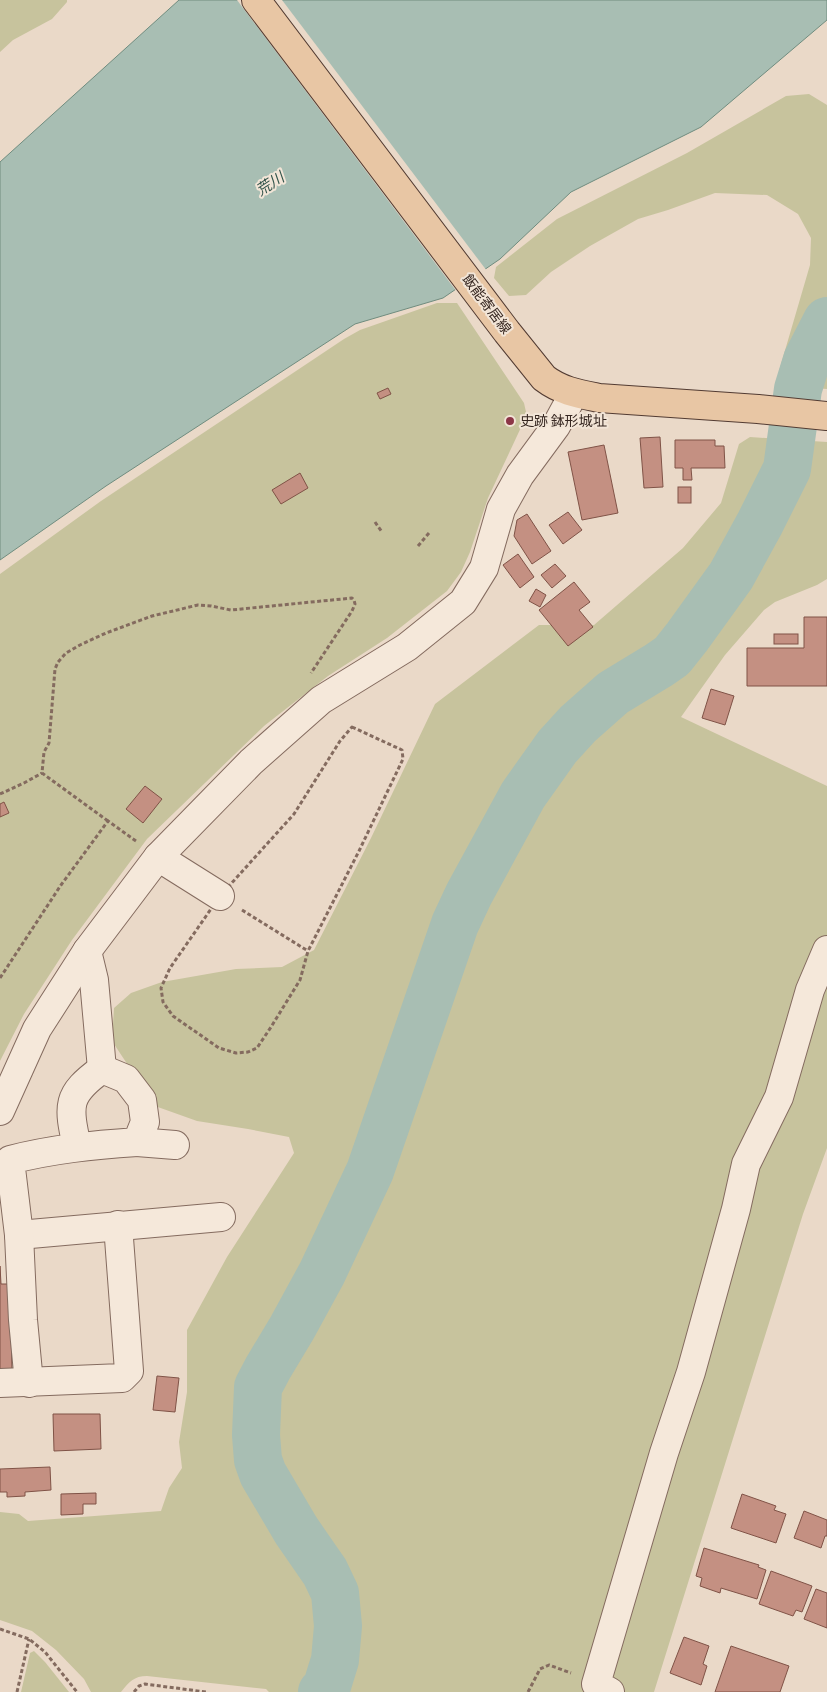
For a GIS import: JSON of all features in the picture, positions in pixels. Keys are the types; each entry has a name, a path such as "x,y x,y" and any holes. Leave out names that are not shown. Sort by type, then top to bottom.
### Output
{"main road":[{"name":"飯能寄居線","path":"256,0 544,378 561,389 599,398 758,409 827,416"}],"street":[{"path":"0,1111 37,1029 87,952 158,857 250,762 321,700 407,647 463,602 484,568 501,509 520,475 556,426 574,393"},
{"path":"158,857 220,896"},
{"path":"603,1688 664,1453 691,1372 736,1209 746,1164 778,1097 810,990 827,950"},
{"path":"87,952 94,980 102,1069"},
{"path":"102,1069 126,1079 142,1100 145,1122 137,1142"},
{"path":"77,1147 72,1124 72,1098 84,1082 102,1069"},
{"path":"29,1383 23,1320 20,1235 5,1160 77,1147 137,1142 175,1144"},
{"path":"20,1235 222,1216"},
{"path":"0,1384 122,1378 129,1371 118,1225"}],"path":[{"path":"375,522 382,532"},
{"path":"418,546 430,533"},
{"path":"42,773 44,752 48,743 55,669 66,653 106,633 152,616 198,605 231,610 352,598 354,600 355,604 352,611 303,686 304,715"},
{"path":"352,727 402,750 403,759 308,951 300,980 257,1048 248,1052 236,1053 219,1048 173,1016 163,1002 160,988 170,968 220,896 294,814 340,741 352,727"},
{"path":"0,794 42,773"},
{"path":"42,773 158,857"},
{"path":"0,978 61,885 108,821"},
{"path":"220,896 308,951"},
{"path":"0,1629 29,1639 45,1652 77,1692"},
{"path":"17,1692 29,1639"},
{"path":"528,1692 540,1668 548,1666 572,1673 603,1688"},
{"path":"134,1692 139,1686 145,1684 206,1692"}],"shaded area":[{"path":"0,0 67,0 67,2 52,19 13,40 0,52"},
{"path":"809,94 827,105 827,389 785,386 779,371 810,265 811,238 798,214 767,195 715,193 638,219 590,246 551,272 526,295 509,296 494,278 496,267 557,219 687,153 786,96"},
{"path":"437,303 457,303 524,403 526,412 524,421 488,498 470,552 461,572 447,591 387,638 328,676 264,726 147,839 72,940 24,1014 0,1061 0,574 101,501 344,339 360,330"},
{"path":"750,437 827,442 827,579 775,602 764,610 725,655 681,717 827,786 827,1148 803,1214 654,1692 269,1692 266,1689 147,1676 132,1680 121,1692 91,1692 84,1679 56,1650 32,1631 0,1620 0,1512 19,1514 28,1521 161,1511 169,1488 182,1468 179,1442 187,1392 187,1330 227,1257 294,1153 289,1137 197,1121 155,1106 112,1041 114,1008 131,993 162,982 236,969 282,967 314,950 371,838 435,704 539,625 594,625 683,548 721,503 739,444"},
{"path":"34,1651 69,1692 21,1692 30,1653"}],"water":[{"name":"荒川","path":"179,0 827,0 827,20 701,127 571,192 500,259 443,298 355,324 106,486 0,560 0,162"}],"pier":[{"path":"237,0 282,0 487,271 457,292"}],"building":[{"path":"388,388 391,394 380,399 377,393"},
{"path":"660,437 663,487 644,488 640,438"},
{"path":"675,440 715,440 715,446 724,446 725,468 691,468 692,480 683,480 683,468 675,468"},
{"path":"604,445 618,513 582,520 568,452"},
{"path":"300,473 308,488 281,504 272,490"},
{"path":"678,487 691,487 691,503 678,503"},
{"path":"568,512 582,530 563,544 549,525"},
{"path":"527,514 551,551 532,564 514,536 517,520"},
{"path":"518,554 534,577 520,588 503,565"},
{"path":"555,564 566,576 552,588 541,575"},
{"path":"574,582 590,602 579,610 593,627 568,646 539,610"},
{"path":"536,589 546,595 540,607 529,601"},
{"path":"804,617 827,617 827,686 747,686 747,648 804,648"},
{"path":"774,634 798,634 798,644 774,644"},
{"path":"711,689 734,696 725,725 702,718"},
{"path":"145,786 162,799 143,823 126,809"},
{"path":"4,802 9,813 0,817 0,804"},
{"path":"0,1266 1,1284 10,1284 12,1372 0,1372"},
{"path":"157,1376 179,1378 175,1412 153,1410"},
{"path":"53,1414 100,1414 101,1449 54,1451"},
{"path":"50,1467 51,1490 25,1492 25,1496 7,1497 7,1492 0,1492 0,1469"},
{"path":"96,1493 96,1504 83,1504 83,1514 61,1515 61,1494"},
{"path":"742,1494 776,1506 774,1510 786,1514 776,1543 731,1528"},
{"path":"804,1511 827,1520 827,1536 825,1536 821,1548 794,1538"},
{"path":"704,1548 759,1565 758,1567 766,1570 757,1599 721,1588 720,1593 700,1586 702,1578 696,1576"},
{"path":"771,1571 812,1586 802,1612 796,1610 793,1616 759,1604"},
{"path":"816,1589 827,1593 827,1628 804,1619"},
{"path":"684,1637 709,1646 703,1664 707,1666 701,1685 670,1673"},
{"path":"731,1646 789,1666 780,1692 715,1692"}],"waterway":[{"path":"322,1692 326,1689 335,1660 338,1626 335,1593 325,1572 296,1530 263,1474 258,1460 256,1435 258,1387 322,1273 370,1171 455,924 469,894 523,795 557,747 578,724 613,693 672,656 731,576 787,469 798,389 807,360 827,321"}],"place":[{"name":"史跡 鉢形城址","path":"510,421"}]}
